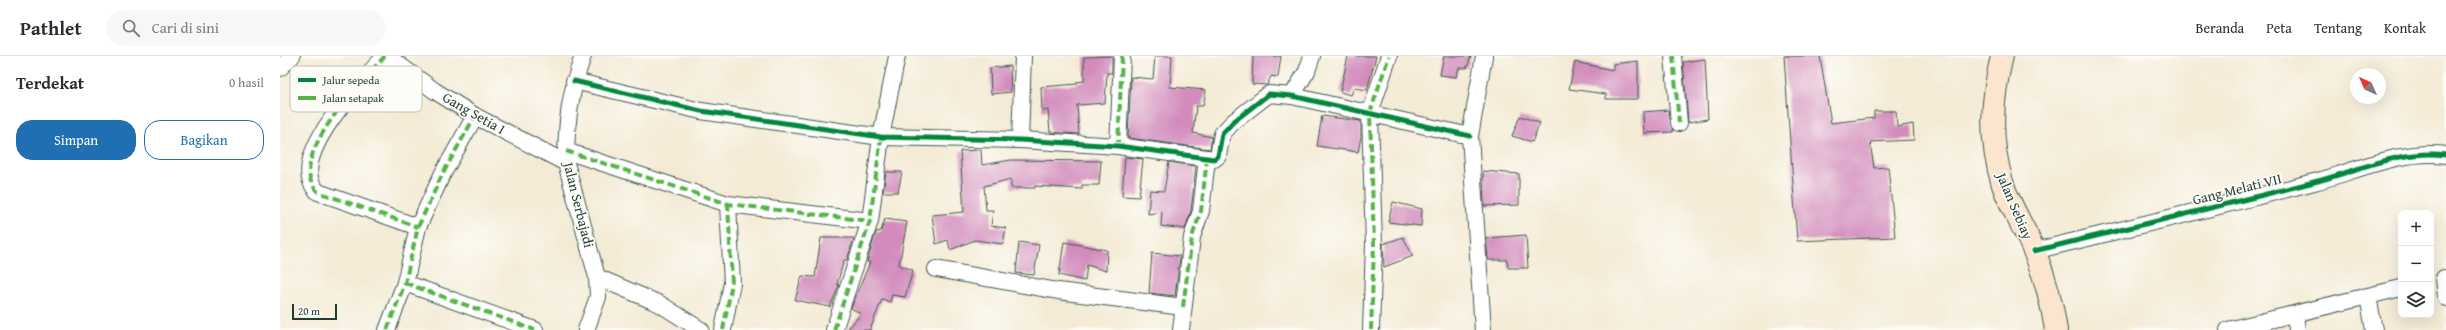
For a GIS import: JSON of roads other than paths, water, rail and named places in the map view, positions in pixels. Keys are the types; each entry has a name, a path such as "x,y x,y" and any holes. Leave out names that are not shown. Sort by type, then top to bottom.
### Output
{"street":[{"path":"280,68 292,56"},
{"path":"377,66 386,56"},
{"name":"Gang Setia I","path":"386,56 400,66"},
{"path":"834,330 870,221 881,137 897,56"},
{"path":"1020,140 1023,56"},
{"path":"1118,146 1122,56"},
{"path":"1292,96 1307,71 1312,56"},
{"path":"1371,330 1374,244 1370,113 1389,56"},
{"path":"1483,330 1470,136 1484,56"},
{"path":"1674,56 1679,123"},
{"name":"Jalan Sebiay","path":"2002,56 1994,89 1995,151 2004,186 2034,252 2047,290 2056,330"},
{"name":"Jalan Serbajadi","path":"579,58 569,100 566,157 597,277 598,296 586,330"},
{"path":"574,81 701,111 881,137 1020,140 1118,146 1207,159 1214,159 1218,156 1222,134 1232,122 1269,94 1292,96 1470,136"},
{"name":"Gang Setia I","path":"422,82 475,116 566,157 728,204 870,221"},
{"path":"336,112 316,145 308,170 308,179 311,185 318,192 418,227"},
{"path":"386,330 405,283 418,227 442,175 475,116"},
{"name":"Gang Melati VII","path":"2034,252 2316,182 2396,158 2425,153 2446,155"},
{"path":"1181,330 1192,237 1201,211 1207,159"},
{"path":"723,330 732,283 728,204"},
{"path":"936,270 1058,291 1183,307"},
{"path":"597,277 660,304 701,330"},
{"path":"2440,279 2446,298"},
{"path":"405,283 535,330"},
{"path":"2228,330 2296,323 2368,296 2398,289"},
{"path":"2368,296 2374,330"}]}
